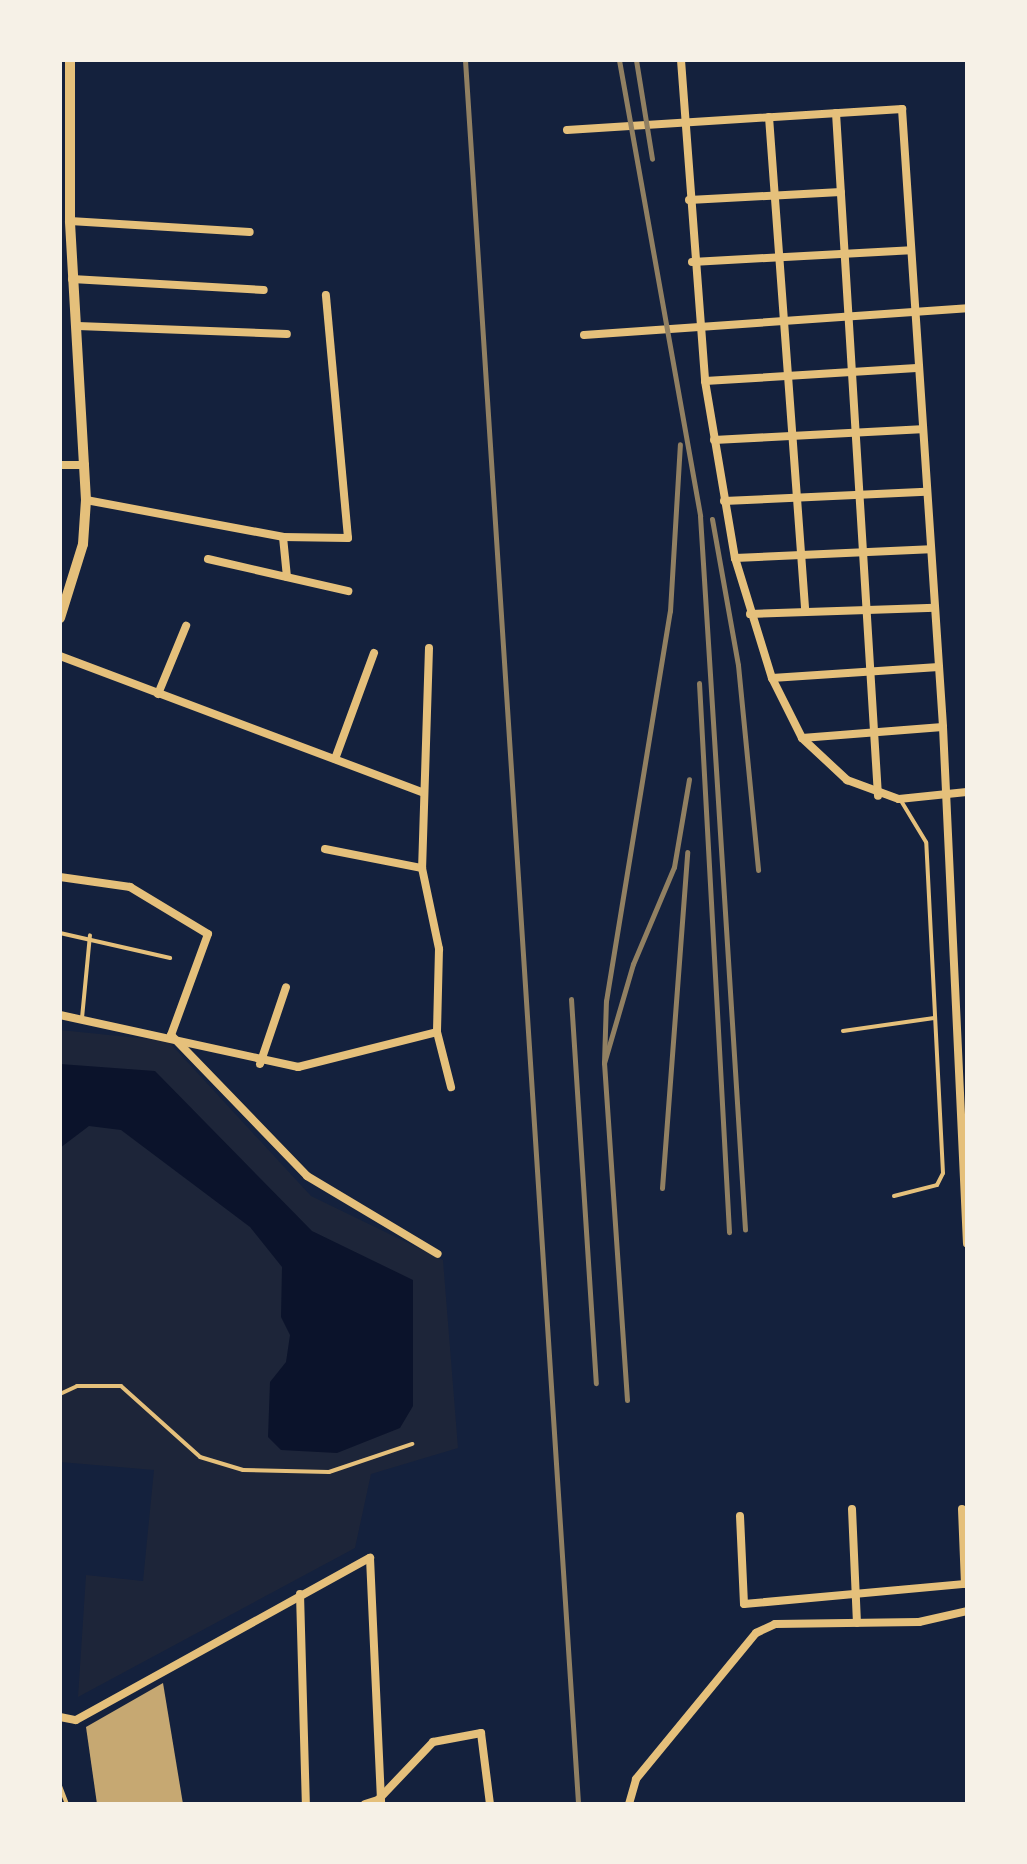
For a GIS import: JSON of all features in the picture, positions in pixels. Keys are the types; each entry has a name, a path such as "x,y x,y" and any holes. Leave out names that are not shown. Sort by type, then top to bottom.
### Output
{"main road":[{"path":"60,618 86,500 78,326 70,221 65,204 70,60"}],"street":[{"path":"681,60 692,262 705,380 735,558 772,678 802,738 848,780 878,796 900,799 967,792"},
{"path":"567,130 902,109 943,727 967,1242"},
{"path":"836,113 878,796"},
{"path":"770,118 805,612"},
{"path":"688,200 841,192"},
{"path":"70,221 250,232"},
{"path":"692,262 911,250"},
{"path":"72,279 264,290"},
{"path":"86,500 283,537 341,541 349,532 326,295"},
{"path":"584,335 697,324 967,308"},
{"path":"78,326 287,334"},
{"path":"705,380 917,368"},
{"path":"714,440 921,429"},
{"path":"60,466 85,465"},
{"path":"724,501 926,492"},
{"path":"283,537 286,577"},
{"path":"735,558 930,549"},
{"path":"208,559 348,592"},
{"path":"750,614 934,608"},
{"path":"158,694 186,626"},
{"path":"429,648 422,868 439,950 436,1032 450,1087"},
{"path":"335,759 374,653"},
{"path":"60,656 422,792"},
{"path":"772,678 939,667"},
{"path":"802,738 943,727"},
{"path":"325,849 422,868"},
{"path":"60,876 130,887 208,934 172,1034"},
{"path":"260,1064 286,988"},
{"path":"60,1015 172,1034 260,1064 298,1067 436,1032"},
{"path":"172,1034 306,1176 438,1254"},
{"path":"852,1509 857,1623"},
{"path":"740,1516 744,1604 856,1597 965,1584 962,1509"},
{"path":"60,1717 76,1720 370,1558 380,1802"},
{"path":"300,1594 306,1804"},
{"path":"630,1804 636,1778 756,1634 776,1624 919,1622 967,1610"},
{"path":"365,1804 380,1802 433,1742 481,1733 490,1804"}],"lane":[{"path":"894,1196 937,1185 943,1173 926,842 900,799"},
{"path":"60,933 90,935 170,958"},
{"path":"82,1018 90,935"},
{"path":"844,1031 934,1018"},
{"path":"60,1394 77,1386 121,1386 200,1457 243,1470 329,1472 412,1444"},
{"path":"60,1786 67,1804"}],"shaded area":[{"path":"60,1030 168,1041 311,1196 443,1260 458,1448 371,1474 355,1548 78,1697 86,1575 143,1581 154,1470 60,1462"},
{"path":"60,1064 155,1071 312,1231 413,1280 413,1406 400,1428 337,1453 281,1450 268,1437 270,1382 286,1362 290,1335 281,1317 282,1267 250,1227 121,1130 89,1126 60,1148"}],"building":[{"path":"163,1683 183,1804 97,1804 86,1727"}],"railway":[{"path":"465,60 578,1804"},
{"path":"619,60 700,516 745,1230"},
{"path":"636,60 652,159"},
{"path":"604,1063 606,1001 670,611 680,444"},
{"path":"712,519 738,665 758,870"},
{"path":"699,683 729,1232"},
{"path":"627,1400 604,1063 633,964 674,867 689,779"},
{"path":"662,1188 687,852"},
{"path":"571,999 596,1383"}]}
